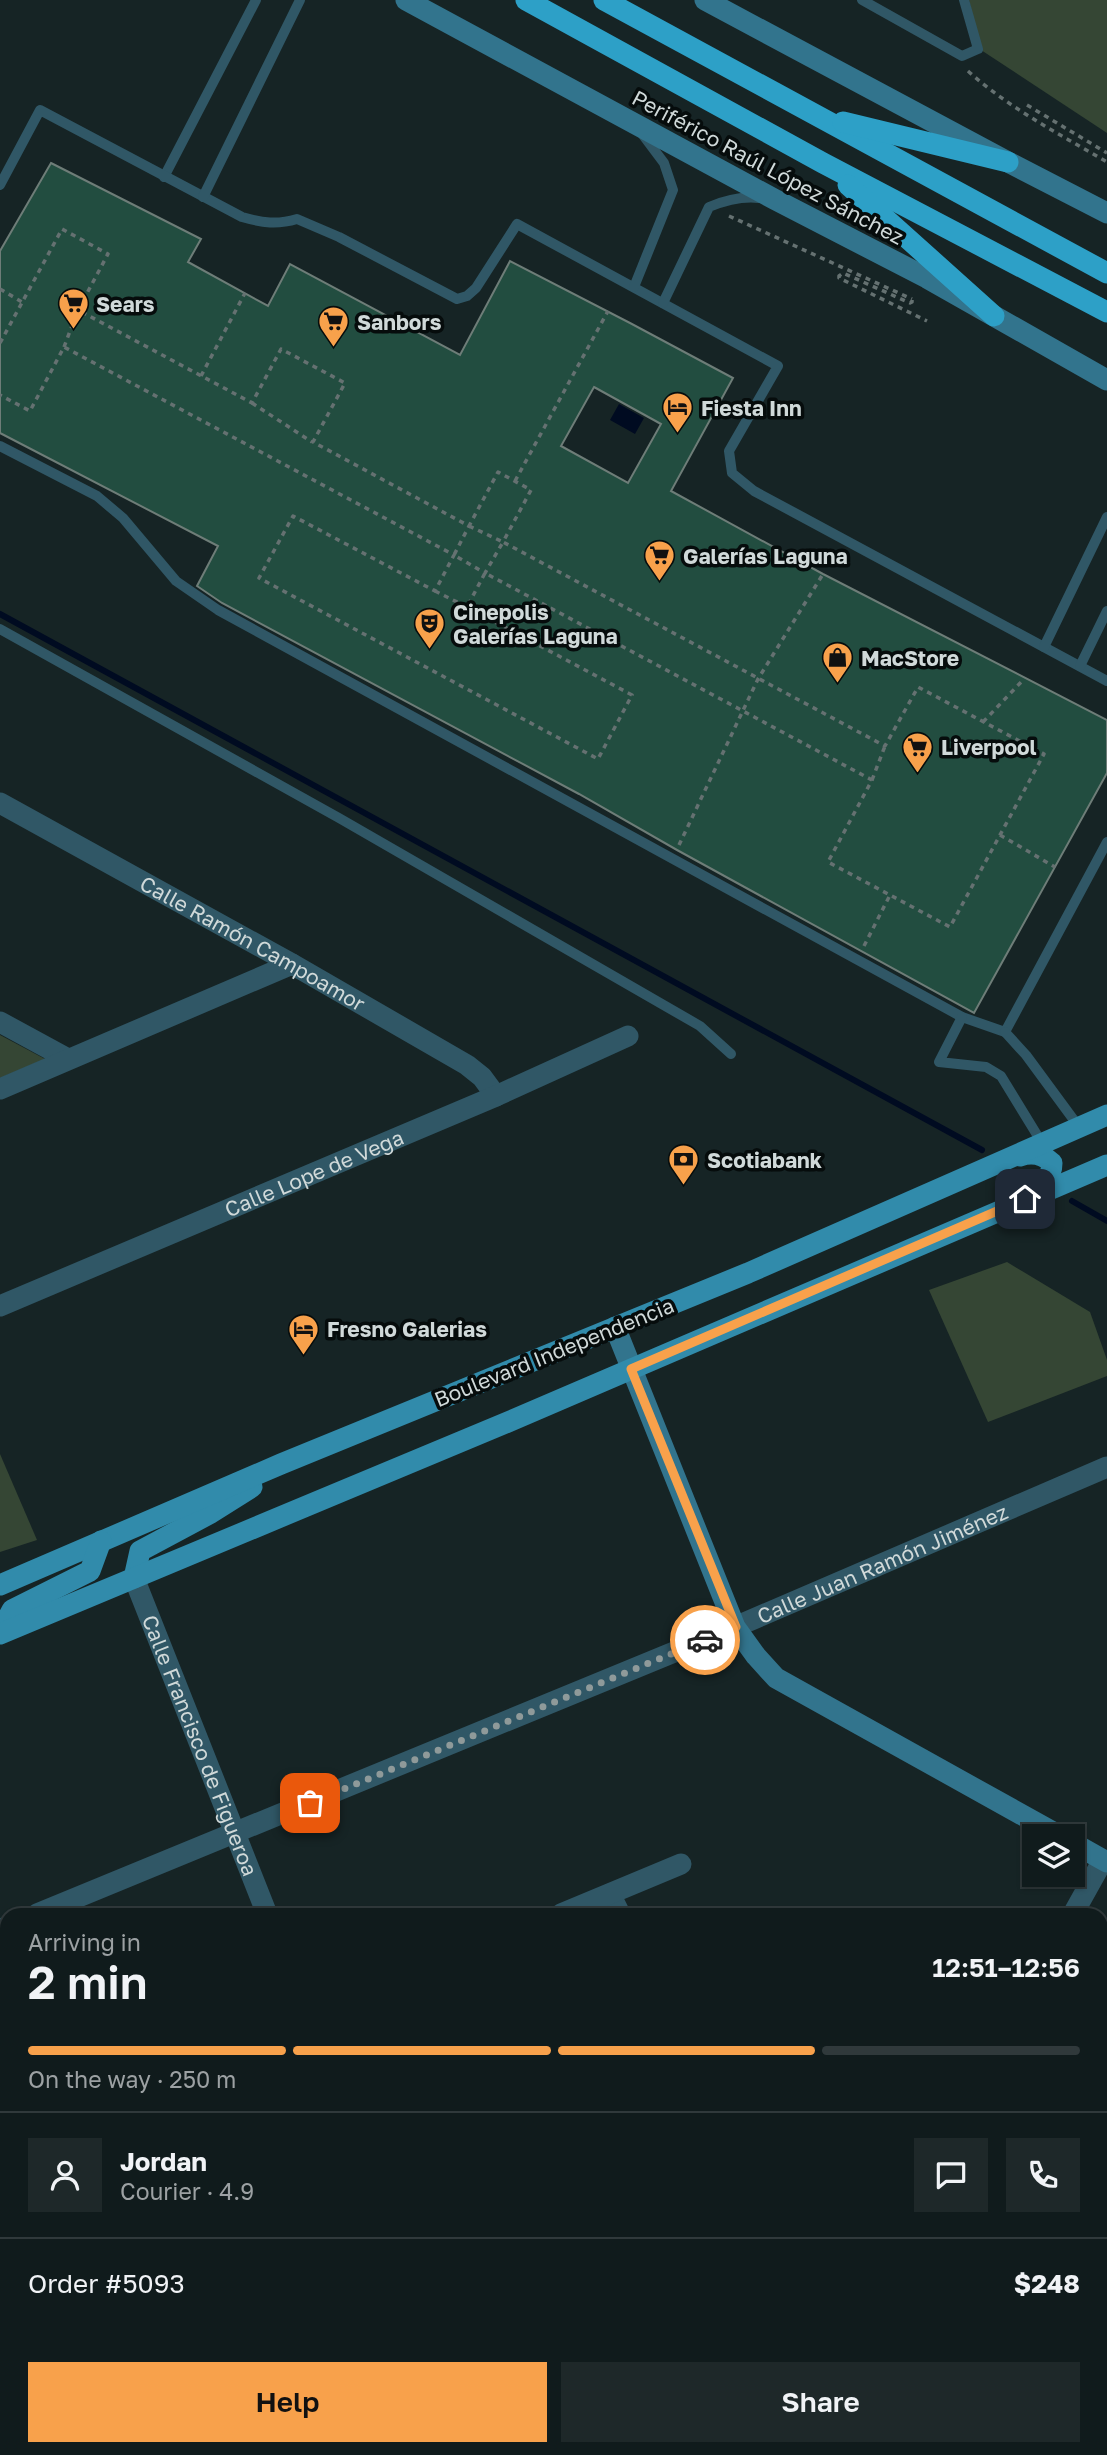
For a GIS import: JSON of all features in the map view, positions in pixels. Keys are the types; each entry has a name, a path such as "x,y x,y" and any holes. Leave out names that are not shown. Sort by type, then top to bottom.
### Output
{"highway":[{"name":"Periférico Raúl López Sánchez","path":"526,0 823,163 1107,312"},
{"path":"604,0 1107,273"},
{"path":"812,114 1008,162"},
{"path":"823,163 994,316"}],"main road":[{"name":"Periférico Raúl López Sánchez","path":"405,0 774,199 927,278 1107,380"},
{"path":"705,0 1107,213"},
{"name":"Boulevard Independencia","path":"0,1584 281,1464 760,1267 1107,1115"},
{"path":"915,1247 957,1223 1048,1179 1052,1171 1052,1163 1037,1154 1009,1159"},
{"name":"Boulevard Independencia","path":"0,1634 915,1247 1106,1169"},
{"path":"615,1327 736,1627 756,1656 776,1678 1038,1824"},
{"path":"134,1578 140,1551 231,1501 281,1464"},
{"path":"0,1634 12,1610 90,1571 101,1541"},
{"path":"1085,1850 1105,1861"}],"street":[{"name":"Calle Ramón Campoamor","path":"0,803 292,964 467,1065 482,1077 496,1096"},
{"path":"0,1089 292,964"},
{"path":"0,1022 68,1059"},
{"name":"Calle Lope de Vega","path":"0,1306 496,1096 628,1036"},
{"name":"Calle Juan Ramón Jiménez","path":"52,1908 736,1627 1107,1467"},
{"name":"Calle Francisco de Figueroa","path":"134,1578 265,1908"},
{"path":"1077,1908 1105,1861"},
{"path":"576,1908 681,1864"},
{"path":"610,1894 617,1908"}],"lane":[{"path":"164,177 256,0"},
{"path":"203,197 300,0"},
{"path":"862,0 962,56 978,49 964,0"},
{"path":"0,186 40,110 242,217 281,224 297,219 338,237 457,299 467,296 475,288 517,224 778,366 729,451 732,473 754,491 1107,681"},
{"path":"632,123 651,143 664,163 673,190 634,288"},
{"path":"663,303 709,207 744,196 774,199"},
{"path":"0,446 97,496 123,518 176,581 218,610 962,1017 1005,1032 1026,1055 1079,1127"},
{"path":"1044,647 1107,517"},
{"path":"1080,666 1107,611"},
{"path":"0,629 339,818 700,1026 731,1054"},
{"path":"1005,1032 1107,842"},
{"path":"962,1017 939,1062 986,1067 1001,1076 1042,1143"}],"path":[{"path":"962,56 966,69 990,90 1054,132 1107,162"},
{"path":"1027,105 1107,153"},
{"path":"709,207 912,299 910,303 843,273 839,276 927,321"},
{"path":"0,343 62,229 108,254 30,411 0,395"},
{"path":"0,289 22,302"},
{"path":"201,376 245,293"},
{"path":"78,310 252,403 313,442 885,746"},
{"path":"515,481 608,311"},
{"path":"64,347 872,780"},
{"path":"252,403 281,349 345,383 313,442"},
{"path":"435,591 498,472 531,490 467,607"},
{"path":"293,516 435,591 632,695 597,759 259,578 293,516"},
{"path":"677,850 758,679 824,574"},
{"path":"983,722 1024,679"},
{"path":"918,687 983,722 1044,754 950,927 828,862 872,780 885,746 918,687"},
{"path":"1000,835 1055,867"},
{"path":"861,951 890,895"}],"green space":[{"path":"969,0 1107,0 1107,133 981,50"},
{"path":"0,1035 45,1059 0,1078"},
{"path":"1007,1262 1090,1312 1107,1360 1107,1376 988,1422 929,1290"},
{"path":"0,1454 37,1540 0,1552"}],"water":[{"path":"619,404 644,418 635,434 610,420"}],"building":[{"name":"Galerías Laguna","path":"51,163 201,239 188,262 268,306 290,264 460,355 510,261 733,378 671,491 823,574 1107,720 1107,773 974,1013 579,794 222,603 197,586 218,546 0,433 0,251","holes":["594,387 661,424 628,483 561,446"]}],"waterway":[{"path":"0,614 982,1150"},
{"path":"1072,1201 1107,1221"}],"way so far":[{"path":"310,1803 705,1640"}],"place":[{"name":"Sears","path":"73,331"},
{"name":"Sanbors","path":"334,349"},
{"name":"Fiesta Inn","path":"678,435"},
{"name":"Galerías Laguna","path":"660,583"},
{"name":"Cinepolis Galerías Laguna","path":"430,651"},
{"name":"MacStore","path":"838,685"},
{"name":"Liverpool","path":"918,774"},
{"name":"Scotiabank","path":"684,1187"},
{"name":"Fresno Galerias","path":"304,1356"}],"route":[{"path":"705,1640 736,1627 631,1369 1025,1199"}]}
